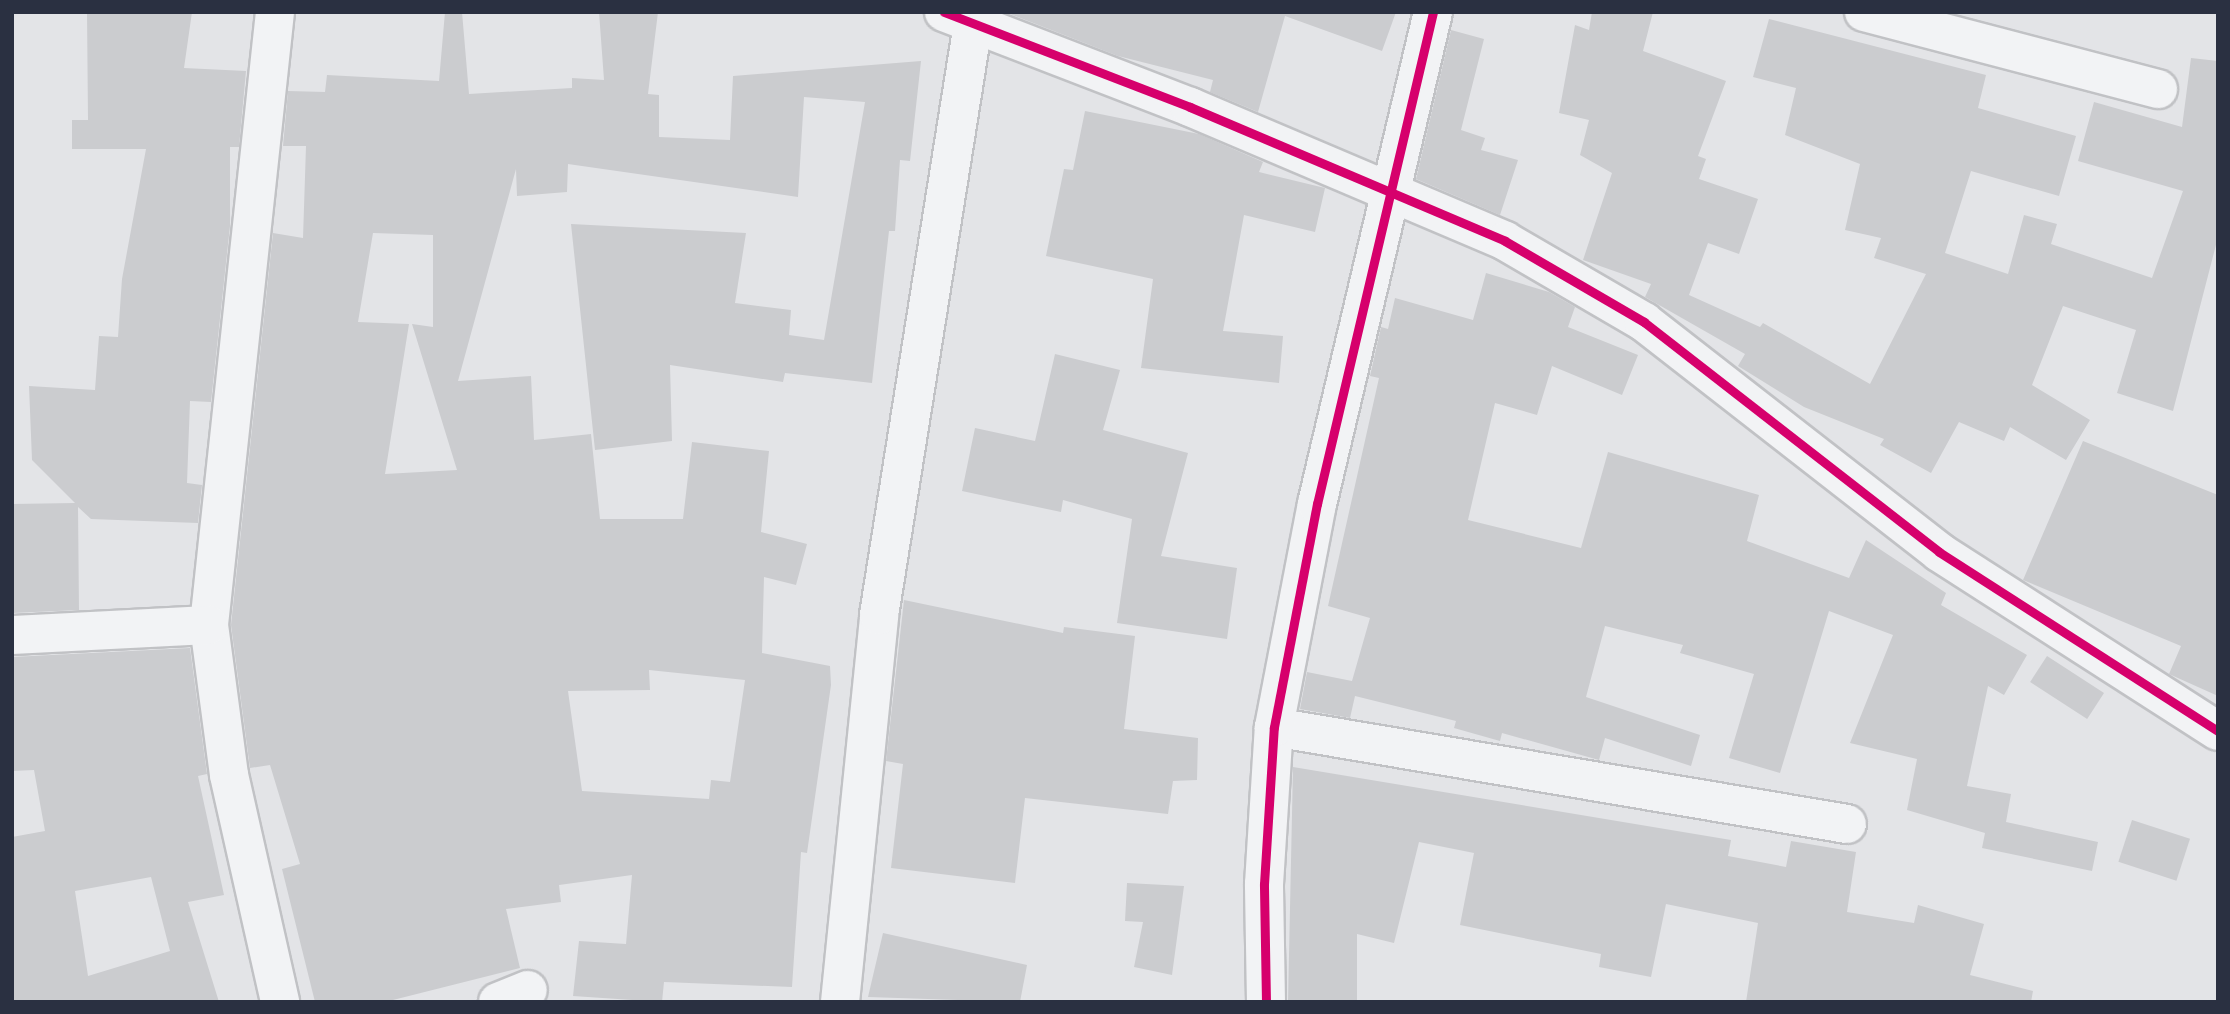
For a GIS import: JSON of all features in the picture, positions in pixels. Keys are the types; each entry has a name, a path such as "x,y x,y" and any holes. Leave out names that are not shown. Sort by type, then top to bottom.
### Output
{"street":[{"path":"275,12 209,625 229,775 280,1002"},
{"path":"1266,1002 1264,884 1274,727 1317,505 1433,12"},
{"path":"1864,12 2158,89"},
{"path":"840,1002 879,615 959,18 1391,192 1505,241 1644,322 1939,552 2218,731"},
{"path":"12,635 209,625"},
{"path":"1274,727 1847,824"}],"building":[{"path":"87,12 192,12 184,68 246,71 239,147 230,147 230,226 211,402 190,401 187,483 202,485 198,523 91,519 78,507 79,610 12,613 12,504 75,503 32,460 29,386 95,390 99,336 118,337 122,279 146,149 72,149 72,120 88,120"},
{"path":"445,12 462,12 469,94 572,88 572,78 604,80 599,12 658,12 648,94 659,95 659,137 730,140 733,76 921,61 910,161 900,160 895,231 889,231 872,383 785,373 783,382 670,365 672,441 595,450 571,224 746,233 735,303 791,310 789,335 824,340 865,102 804,97 798,197 568,164 567,192 517,196 516,169 458,381 531,376 534,440 591,434 600,519 683,519 692,442 769,451 761,532 807,544 796,585 764,577 762,653 830,666 831,685 807,853 801,852 792,987 664,982 662,1002 573,996 579,941 626,944 632,875 559,885 561,902 506,909 520,968 385,1002 315,1002 282,869 300,864 270,765 250,768 231,625 273,233 303,238 306,146 283,146 288,91 325,92 327,75 439,81","holes":["373,233 433,235 433,327 412,324 457,470 385,474 409,324 358,322","649,670 745,680 730,782 711,780 709,799 582,791 568,691 650,690"]},
{"path":"1005,12 1396,12 1382,51 1285,16 1258,112 1210,92 1213,80 1118,56"},
{"path":"1592,12 1653,12 1643,51 1726,81 1698,156 1706,159 1699,179 1758,199 1739,254 1708,243 1689,295 1760,327 1763,323 1870,384 1926,274 1874,258 1881,238 1845,230 1860,164 1785,135 1796,88 1753,77 1769,19 1986,75 1978,108 2076,136 2059,196 1971,171 1945,253 2008,274 2024,215 2057,224 2051,244 2152,278 2183,191 2078,161 2094,102 2182,127 2191,58 2218,61 2218,237 2173,411 2117,393 2136,330 2063,306 2032,385 2090,420 2066,460 2010,427 2004,441 1959,422 1931,473 1880,445 1884,439 1804,407 1738,366 1745,354 1645,297 1651,284 1583,260 1612,173 1580,155 1589,120 1559,113 1575,25 1589,30"},
{"path":"1451,30 1484,39 1461,130 1485,138 1481,150 1518,160 1500,215 1416,179"},
{"path":"1085,111 1199,134 1263,162 1259,172 1325,188 1315,232 1244,215 1223,331 1283,336 1279,383 1141,368 1153,279 1046,256 1064,169 1073,170"},
{"path":"1486,273 1549,292 1575,307 1568,327 1638,355 1622,395 1552,366 1537,415 1495,403 1468,520 1581,548 1608,452 1759,495 1747,541 1849,578 1866,540 1946,593 1941,605 2027,655 2004,695 1988,686 1967,786 2011,794 2006,822 2098,842 2092,871 1982,848 1985,833 1907,810 1917,759 1850,743 1893,635 1829,611 1780,773 1729,758 1754,674 1680,653 1683,645 1605,626 1586,697 1700,735 1691,766 1605,738 1599,760 1502,733 1500,741 1454,728 1456,721 1355,696 1350,718 1300,709 1307,672 1352,681 1370,618 1328,606 1379,378 1370,376 1381,327 1388,329 1395,298 1473,320"},
{"path":"1055,354 1120,370 1103,430 1188,453 1161,556 1237,568 1227,639 1117,623 1132,519 1063,500 1061,512 962,491 975,428 1035,441"},
{"path":"2083,441 2218,495 2218,696 2169,674 2181,646 2023,580"},
{"path":"904,600 1063,633 1064,627 1135,636 1124,729 1198,738 1197,780 1173,781 1168,814 1025,798 1015,883 891,868 903,764 886,761"},
{"path":"190,648 207,774 198,776 224,895 188,902 219,1002 12,1002 12,837 45,831 34,770 12,771 12,657","holes":["151,877 170,951 88,976 75,891"]},
{"path":"2047,656 2104,693 2087,719 2030,682"},
{"path":"1293,767 1731,840 1728,856 1786,867 1791,841 1856,852 1847,912 1914,923 1918,905 1984,924 1970,975 2033,991 2031,1002 1746,1002 1758,923 1666,904 1651,977 1599,967 1601,954 1460,925 1474,853 1419,842 1394,943 1357,934 1357,1002 1288,1002"},
{"path":"2132,820 2190,839 2176,881 2118,862"},
{"path":"1127,883 1184,886 1172,975 1134,967 1143,922 1125,921"},
{"path":"883,933 1027,965 1020,1002 868,997"}],"cycle path":[{"path":"944,12 1190,107 1505,241 1644,322 1939,552 2218,731"},
{"path":"1266,1002 1264,884 1274,727 1317,504 1433,12"}]}
